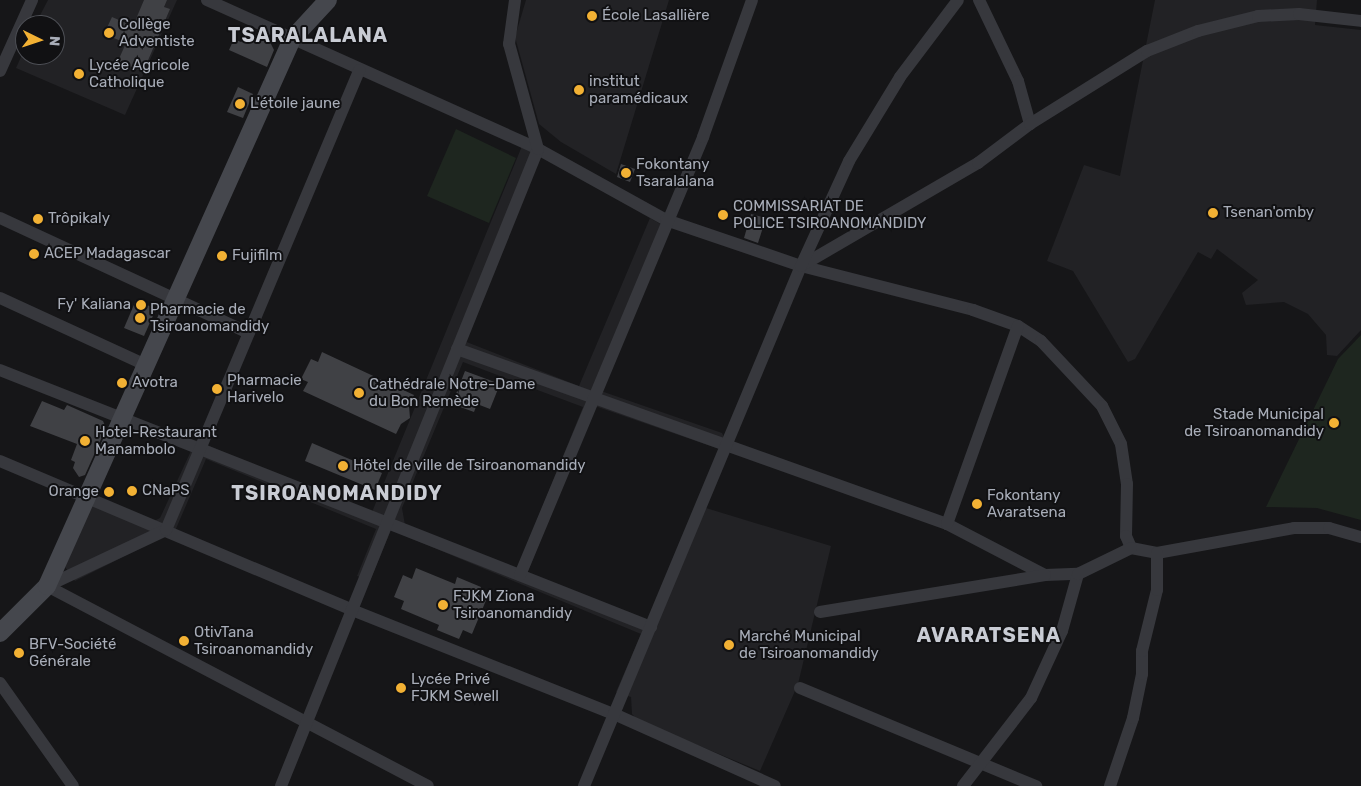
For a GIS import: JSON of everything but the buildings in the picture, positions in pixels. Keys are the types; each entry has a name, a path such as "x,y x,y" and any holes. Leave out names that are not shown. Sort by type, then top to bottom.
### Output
{"main road":[{"path":"0,633 47,586 292,39 328,0"}],"street":[{"path":"0,71 32,0"},
{"path":"207,0 538,149 666,220 801,266 973,310 1018,326 1041,341 1102,406 1120,444 1127,484 1126,536 1131,548"},
{"path":"281,786 538,149 509,44 516,0"},
{"path":"520,575 666,220 703,137 752,0"},
{"path":"584,786 801,266 849,161 900,77 958,0"},
{"path":"979,0 1018,81 1030,124"},
{"path":"801,266 978,163 1030,124 1147,51 1198,31 1274,15 1299,14 1361,21"},
{"path":"47,586 166,530 359,70"},
{"path":"0,218 249,333"},
{"path":"0,298 146,365"},
{"path":"948,524 1018,326"},
{"path":"458,349 948,524 1045,575"},
{"path":"0,370 651,627"},
{"path":"0,461 352,610 614,714 776,786"},
{"path":"820,612 1045,575 1078,574 1131,548 1157,553 1294,528 1329,528 1361,537"},
{"path":"1110,786 1141,683 1142,651 1157,590 1157,553"},
{"path":"962,786 983,762 1031,698 1062,631 1078,574"},
{"path":"47,586 428,786"},
{"path":"0,683 73,786"},
{"path":"800,688 983,762 1036,786"}],"shaded area":[{"name":"Collège Adventiste","path":"48,0 177,0 125,115 16,68 17,65 65,65 65,15 40,15"},
{"path":"526,0 669,0 616,174 561,142 539,124 515,37"},
{"name":"Tsenan'omby","path":"1155,0 1317,0 1315,25 1361,30 1361,330 1337,356 1327,355 1326,335 1308,314 1284,302 1246,305 1242,293 1258,280 1217,249 1211,259 1198,252 1135,359 1128,362 1073,271 1047,261 1084,165 1120,176"},
{"path":"456,129 516,158 489,223 427,196"},
{"path":"522,146 540,153 464,341 579,386 650,218 669,229 601,391 722,433 730,449 706,508 831,546 798,684 760,771 637,720 632,714 631,697 616,692 641,634 391,530 370,581 357,576 376,529 206,459 175,531 75,581 65,567 93,503 146,525 160,518 196,440 370,517","holes":["463,362 583,407 517,569 405,525 402,508","595,406 719,449 649,622 527,574"]},
{"name":"Stade Municipal de Tsiroanomandidy","path":"1361,335 1361,520 1317,508 1266,507 1338,359"}],"place":[{"name":"École Lasallière","path":"592,16"},
{"name":"Collège Adventiste","path":"109,33"},
{"name":"Lycée Agricole Catholique","path":"79,74"},
{"name":"institut paramédicaux","path":"579,90"},
{"name":"L'étoile jaune","path":"240,104"},
{"name":"Fokontany Tsaralalana","path":"626,173"},
{"name":"Tsenan'omby","path":"1213,213"},
{"name":"COMMISSARIAT DE POLICE TSIROANOMANDIDY","path":"723,215"},
{"name":"Trôpikaly","path":"38,219"},
{"name":"ACEP Madagascar","path":"34,254"},
{"name":"Fujifilm","path":"222,256"},
{"name":"Fy' Kaliana","path":"141,305"},
{"name":"Pharmacie de Tsiroanomandidy","path":"140,318"},
{"name":"Avotra","path":"122,383"},
{"name":"Pharmacie Harivelo","path":"217,389"},
{"name":"Cathédrale Notre-Dame du Bon Remède","path":"359,393"},
{"name":"Stade Municipal de Tsiroanomandidy","path":"1334,423"},
{"name":"Hotel-Restaurant Manambolo","path":"85,441"},
{"name":"Hôtel de ville de Tsiroanomandidy","path":"343,466"},
{"name":"CNaPS","path":"132,491"},
{"name":"Orange","path":"109,492"},
{"name":"Fokontany Avaratsena","path":"977,504"},
{"name":"FJKM Ziona Tsiroanomandidy","path":"443,605"},
{"name":"OtivTana Tsiroanomandidy","path":"184,641"},
{"name":"Marché Municipal de Tsiroanomandidy","path":"729,645"},
{"name":"BFV-Société Générale","path":"19,653"},
{"name":"Lycée Privé FJKM Sewell","path":"401,688"}],"district":[{"name":"TSARALALANA","path":"308,35"},
{"name":"TSIROANOMANDIDY","path":"337,493"},
{"name":"AVARATSENA","path":"989,635"}]}
